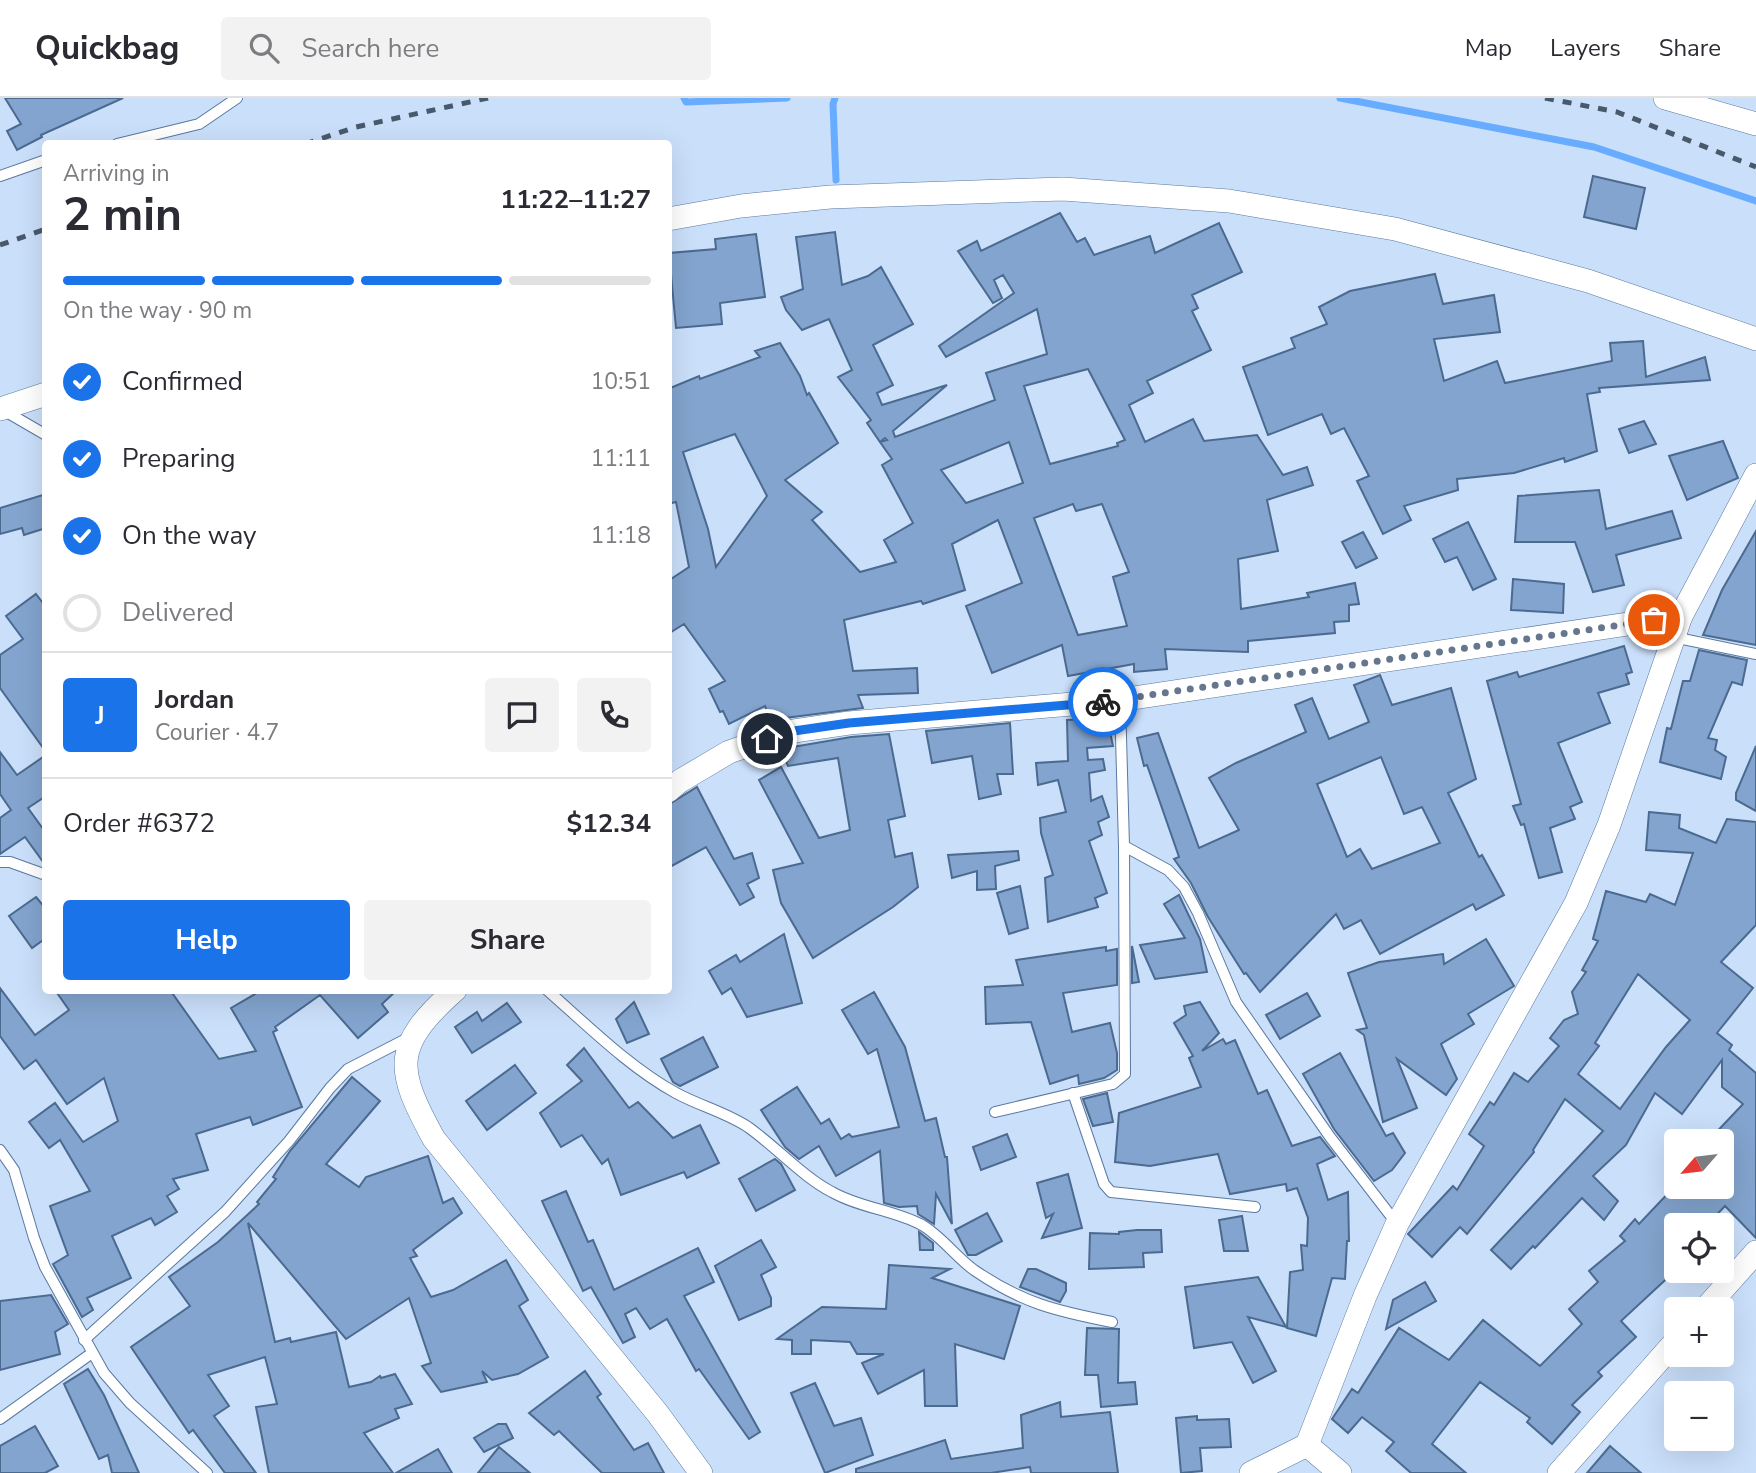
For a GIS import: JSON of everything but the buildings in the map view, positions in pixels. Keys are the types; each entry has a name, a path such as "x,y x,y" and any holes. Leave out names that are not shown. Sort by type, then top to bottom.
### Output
{"street":[{"path":"1665,98 1756,124"},
{"path":"672,218 741,206 830,197 1063,189 1229,201 1408,232 1588,281 1756,339"},
{"path":"0,409 42,395"},
{"path":"1251,1473 1307,1445 1365,1296 1397,1224 1576,903 1609,825 1677,626 1756,475"},
{"path":"672,787 729,752 787,732 849,723 1120,700 1677,626"},
{"path":"450,994 430,1012 412,1036 405,1070 414,1102 434,1139 658,1414 701,1473"},
{"path":"1716,1297 1756,1252"},
{"path":"1559,1473 1664,1355"},
{"path":"1307,1445 1340,1473"}],"lane":[{"path":"133,140 199,124 237,98"},
{"path":"0,176 42,161"},
{"path":"0,409 42,433"},
{"path":"1677,626 1756,654"},
{"path":"995,1112 1113,1084 1125,1074 1125,846 1120,700"},
{"path":"1125,846 1168,870 1184,887 1236,1002 1330,1137 1397,1224"},
{"path":"0,862 10,862 42,874"},
{"path":"552,994 643,1072 677,1094 730,1116 748,1127 828,1191 926,1227 973,1269 1019,1297 1058,1312 1112,1322"},
{"path":"84,1340 225,1212 289,1141 348,1069 412,1036"},
{"path":"1073,1093 1104,1184 1111,1192 1255,1207"},
{"path":"0,1150 14,1170 45,1267 104,1373 130,1403 207,1473"},
{"path":"0,1419 92,1353"}],"waterway":[{"path":"684,98 686,102 787,98"},
{"path":"835,98 836,180"},
{"path":"1340,98 1594,147 1756,201"}],"railway":[{"path":"317,140 356,127 488,98"},
{"path":"1545,98 1617,112 1756,167"},
{"path":"0,245 42,230"}],"way so far":[{"path":"1103,702 1654,620"}],"route":[{"path":"767,739 787,732 849,723 1103,702"}]}
